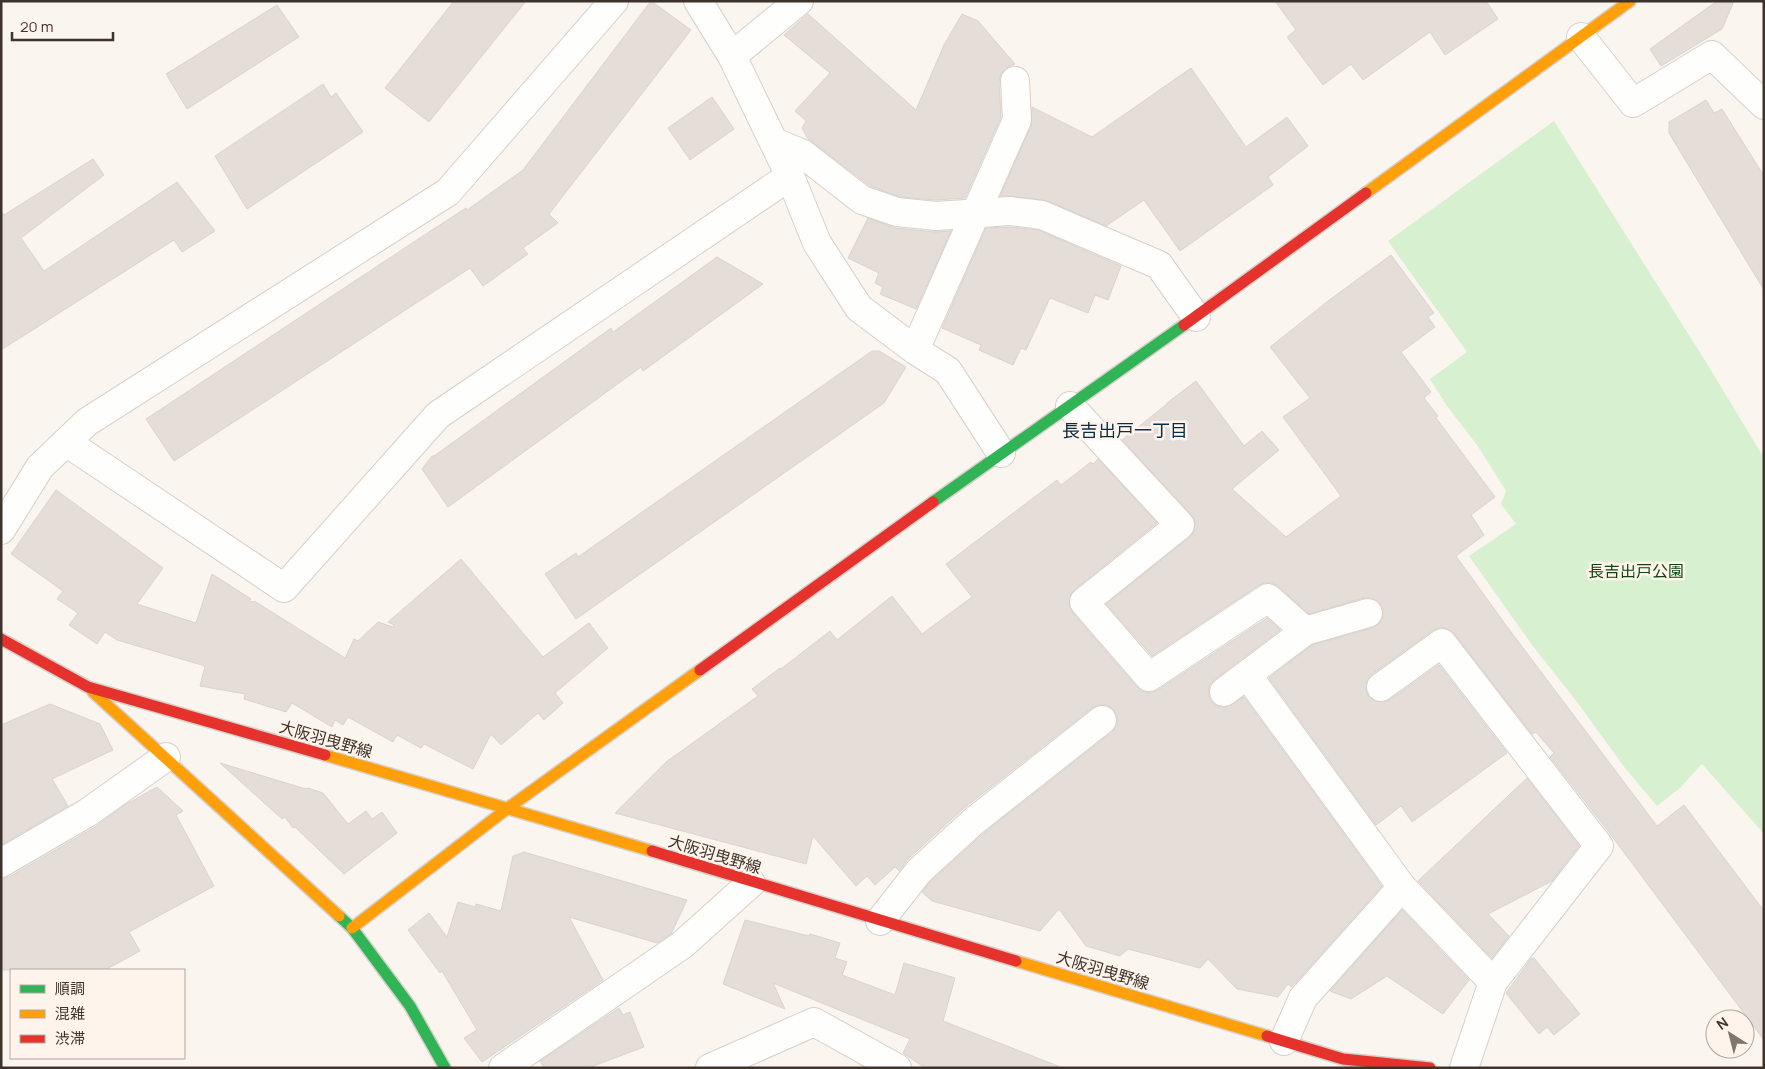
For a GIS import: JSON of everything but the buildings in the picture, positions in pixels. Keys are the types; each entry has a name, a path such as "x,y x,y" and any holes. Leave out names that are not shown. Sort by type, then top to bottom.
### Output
{"street":[{"path":"1,530 40,467 87,422 448,192 614,1"},
{"path":"698,1 732,56 790,176 817,243 860,308 915,350 948,371 1001,453"},
{"path":"732,56 799,1"},
{"path":"352,928 508,808 1001,453 1196,317 1630,1"},
{"path":"1581,37 1633,103 1712,55 1764,106"},
{"path":"915,350 974,213 1017,120 1015,81"},
{"path":"774,142 803,154 862,200 897,212 936,216 1010,211 1042,215 1159,265 1196,317"},
{"path":"66,442 284,588 438,414 790,176"},
{"path":"1070,406 1180,525 1084,602 1149,677 1268,598 1305,631"},
{"path":"1224,692 1248,676 1305,631 1368,613"},
{"name":"大阪羽曳野線","path":"1,639 88,687 508,808 1284,1041 1338,1063 1430,1068"},
{"path":"1381,687 1442,643 1599,846 1493,982 1464,1068"},
{"path":"1248,676 1402,887 1493,982"},
{"path":"88,687 352,928 410,1006 445,1068"},
{"path":"880,921 918,871 974,821 1102,720"},
{"path":"1,863 87,813 166,757"},
{"path":"503,1068 682,945 752,882"},
{"path":"1284,1041 1303,998 1402,887"},
{"path":"710,1068 814,1022 897,1068"}],"green space":[{"name":"長吉出戸公園","path":"1554,121 1706,362 1764,458 1764,834 1702,764 1680,788 1657,806 1625,768 1577,702 1532,645 1469,556 1516,524 1501,504 1506,491 1477,445 1447,406 1430,379 1467,352 1388,241"}],"traffic: fast":[{"path":"933,502 1184,325"},
{"path":"339,916 352,928 410,1006 445,1068"}],"traffic: slow":[{"path":"1366,193 1630,1"},
{"path":"352,928 508,808 700,670"},
{"path":"93,692 339,916"},
{"path":"325,755 652,851"},
{"path":"1016,961 1267,1036"}],"traffic: jam":[{"path":"1184,325 1366,193"},
{"path":"700,670 933,502"},
{"path":"1,639 88,687 325,755"},
{"path":"652,851 1016,961"},
{"path":"1267,1036 1343,1059 1430,1068"}],"district":[{"name":"長吉出戸一丁目","path":"1125,430"}]}
